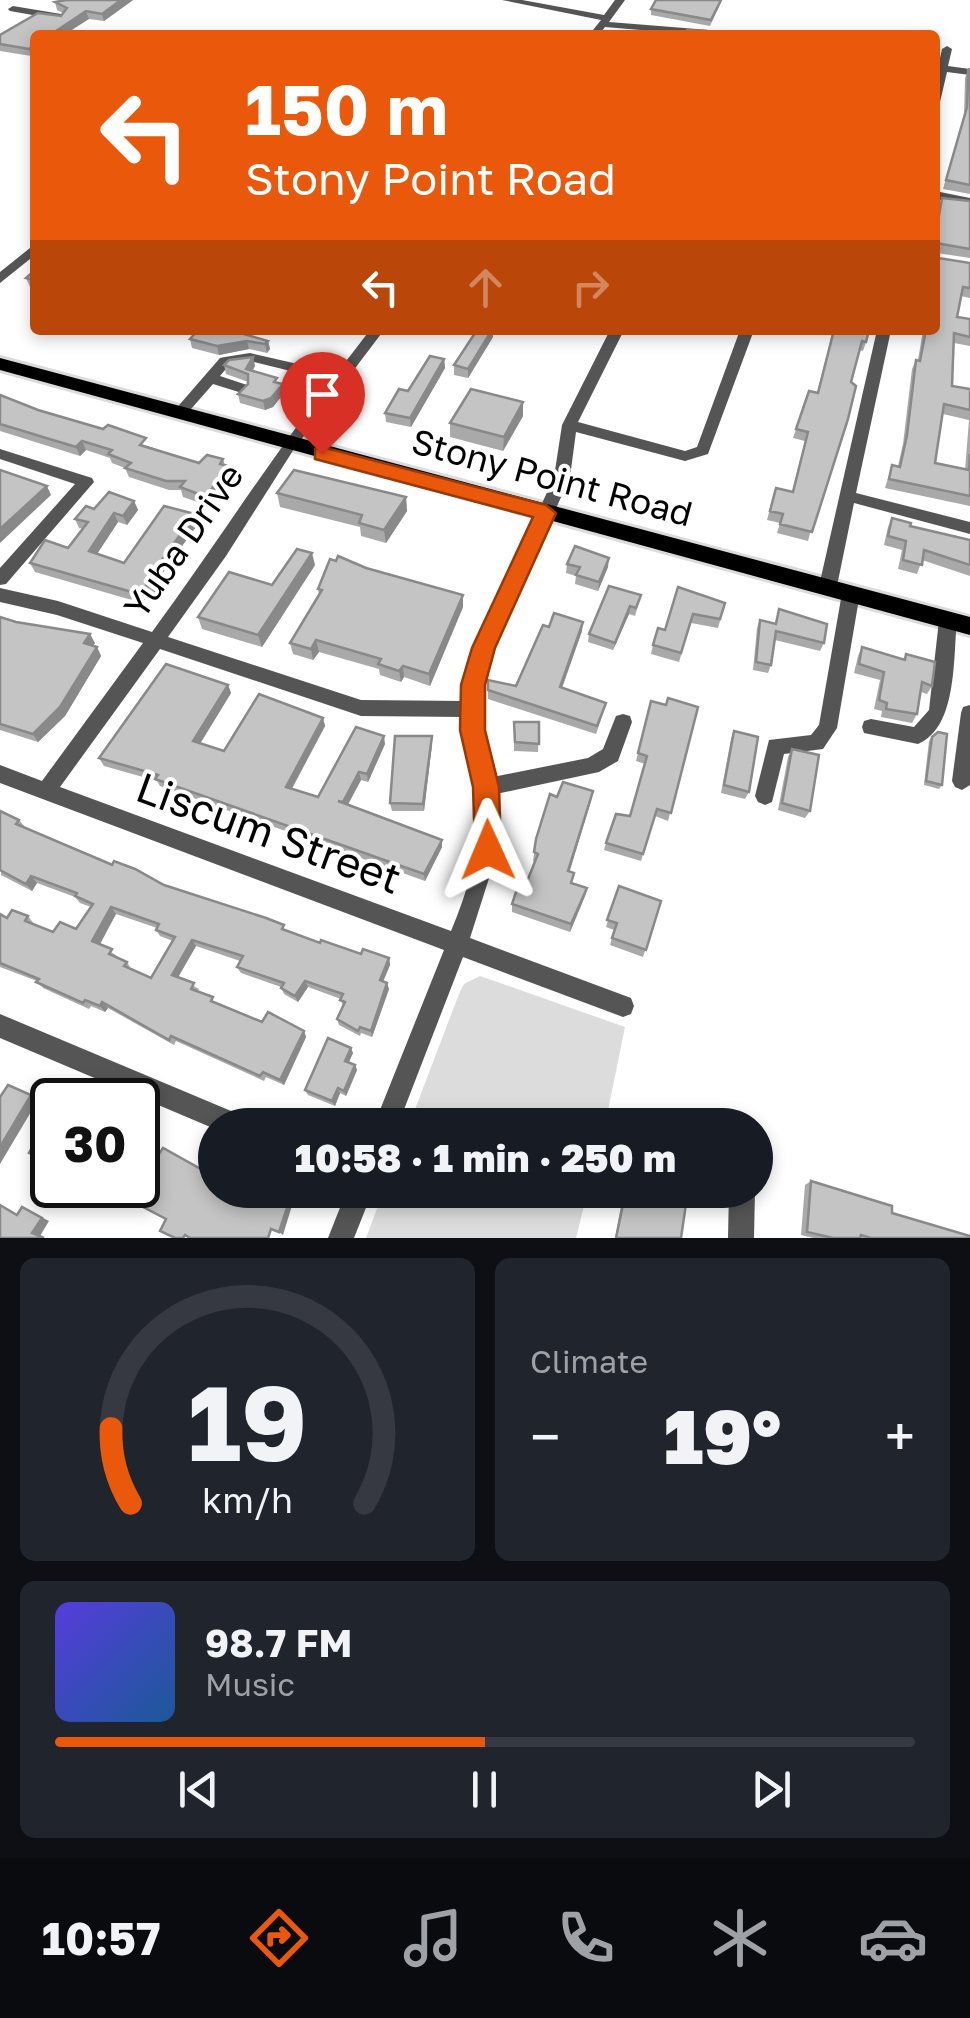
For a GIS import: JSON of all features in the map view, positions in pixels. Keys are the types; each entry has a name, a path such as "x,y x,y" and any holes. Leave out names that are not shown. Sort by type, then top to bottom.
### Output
{"main road":[{"name":"Stony Point Road","path":"0,364 959,623"}],"street":[{"path":"0,17 28,0"},
{"path":"507,0 604,21 693,30"},
{"path":"598,30 620,0"},
{"path":"13,9 62,18"},
{"path":"940,78 946,49"},
{"path":"942,68 970,72"},
{"path":"940,197 970,202"},
{"path":"0,279 30,252"},
{"name":"Yuba Drive","path":"46,791 220,552 289,445 373,335"},
{"path":"393,1108 458,943 488,850 486,787 472,730 473,685 484,648 562,477 569,425 614,335"},
{"path":"569,425 685,456 703,450 745,335"},
{"path":"828,586 883,335"},
{"path":"179,414 225,361 250,357 342,379"},
{"path":"210,378 242,388"},
{"path":"0,454 86,482 0,579"},
{"path":"848,496 970,528"},
{"path":"765,796 776,746 816,743 828,728 852,593"},
{"path":"0,595 58,608 361,708 472,709"},
{"path":"871,727 918,736 938,713 959,623"},
{"path":"962,781 968,758 970,712"},
{"path":"486,787 592,766 611,755 623,722"},
{"name":"Liscum Street","path":"0,774 624,1006"},
{"path":"2,1031 198,1110"},
{"path":"341,1238 353,1208"},
{"path":"741,1238 742,1208"}],"shaded area":[{"path":"480,976 625,1027 608,1108 415,1108 464,984"},
{"path":"377,1208 584,1208 576,1238 366,1238"}],"building":[{"path":"121,0 102,14 86,11 58,30 30,30 29,49 0,44 0,35 38,13 61,16 67,8 55,2"},
{"path":"656,0 721,0 711,20 651,9"},
{"path":"970,69 970,185 946,180 967,107"},
{"path":"942,198 970,201 970,249 940,244"},
{"path":"940,258 970,263 970,288 963,287 957,317 970,319 970,337 954,333 952,386 970,389 970,410 944,404 935,463 969,470 970,454 970,496 889,479 892,465 900,467 916,360 920,361 925,335 940,335"},
{"path":"194,335 247,335 268,341 217,346 190,339"},
{"path":"474,335 489,335 468,369 454,365"},
{"path":"833,335 868,335 866,342 862,341 851,382 856,386 848,419 812,532 780,524 783,514 770,511 776,488 793,492 808,432 796,429 809,391 818,393"},
{"path":"430,356 444,359 410,418 385,413 399,389 408,391"},
{"path":"253,357 246,369 277,378 274,382 283,384 263,401 238,394 248,384 248,374 224,365 229,360"},
{"path":"471,389 523,402 504,437 450,423"},
{"path":"0,395 38,410 103,429 108,425 146,438 140,445 199,463 207,455 223,459 220,464 228,466 206,497 180,487 185,481 166,481 125,468 131,463 108,454 112,450 82,441 76,447 0,424"},
{"path":"0,470 47,486 0,529"},
{"path":"294,470 406,497 384,530 359,523 362,515 277,493"},
{"path":"109,492 134,501 123,516 114,513 89,551 124,563 164,506 195,514 154,571 161,574 139,594 30,563 45,540 68,548 88,522 75,519 86,506 94,509"},
{"path":"892,518 970,540 970,565 924,550 922,565 903,560 906,541 888,536"},
{"path":"575,546 609,558 599,582 576,575 580,567 567,564"},
{"path":"297,549 312,553 258,635 198,617 229,572 272,585"},
{"path":"338,556 366,568 463,595 429,674 403,666 399,671 378,664 381,659 316,640 311,649 290,643 322,590 318,589 330,559 336,561"},
{"path":"609,586 641,595 636,608 630,606 615,643 589,634"},
{"path":"678,587 725,603 720,619 693,614 681,653 653,645 658,628 665,630"},
{"path":"779,609 827,624 824,643 776,631 771,665 756,662 760,620 776,624"},
{"path":"554,613 583,622 560,687 606,703 597,726 488,690 488,680 516,686 543,625 549,627"},
{"path":"0,617 90,634 84,643 97,647 60,707 33,734 0,724"},
{"path":"862,647 905,660 906,654 935,662 932,686 922,682 917,714 886,709 887,703 879,700 884,672 859,664"},
{"path":"166,664 228,685 193,741 224,751 259,694 323,718 286,787 318,797 356,727 384,736 367,774 359,772 343,802 338,801 442,840 424,874 155,779 158,775 99,758"},
{"path":"668,698 698,707 671,813 657,809 643,854 606,843 616,814 630,816 647,756 638,753 651,701 666,705"},
{"path":"514,722 539,722 539,744 515,742"},
{"path":"734,731 758,737 749,792 724,785"},
{"path":"938,732 947,734 942,785 926,781 932,737"},
{"path":"395,736 432,736 423,804 390,803"},
{"path":"792,749 819,755 810,811 782,803"},
{"path":"563,782 593,791 568,871 574,873 571,883 587,888 571,924 512,904 521,877 528,879 538,854 534,852 536,839 550,794 557,797"},
{"path":"0,811 19,820 16,824 112,865 114,861 135,869 164,885 266,918 284,925 282,929 320,943 321,940 361,954 363,949 389,958 380,980 387,983 371,1031 360,1027 358,1031 337,1019 345,1002 340,1000 343,994 305,981 295,996 281,988 284,983 237,967 243,956 192,940 172,975 194,983 191,989 213,997 211,1001 262,1022 268,1012 304,1031 280,1080 263,1072 260,1076 171,1036 169,1040 102,1002 100,1006 85,1000 83,1003 0,963 0,914 7,918 12,910 28,916 25,921 53,932 60,922 76,929 93,904 75,896 77,893 31,876 26,884 0,870","holes":["111,907 159,924 156,930 175,937 151,978 124,966 127,962 109,954 112,949 92,941"]},
{"path":"619,886 661,901 646,950 612,938 617,923 607,920"},
{"path":"328,1038 351,1048 345,1061 355,1065 344,1091 338,1088 332,1101 305,1090"},
{"path":"8,1085 30,1095 0,1147 0,1097"},
{"path":"163,1148 198,1168 198,1208 287,1208 279,1232 271,1229 268,1238 175,1238 160,1231 166,1219 145,1208 160,1208"},
{"path":"811,1181 892,1206 892,1213 970,1238 833,1238 807,1232"},
{"path":"0,1205 17,1215 22,1207 42,1218 32,1233 44,1238 0,1238"},
{"path":"622,1208 685,1208 681,1238 616,1238"}],"route":[{"path":"322,454 546,513 484,648 473,685 472,730 486,787 488,850"}]}
